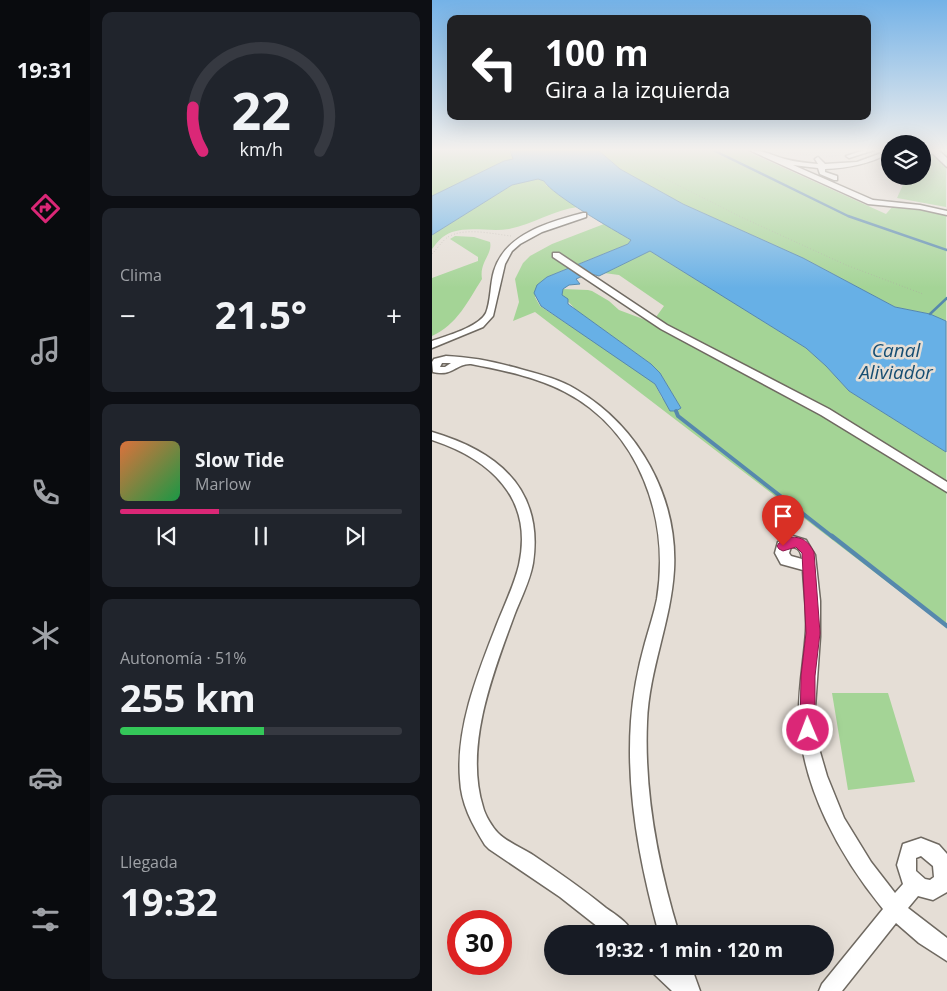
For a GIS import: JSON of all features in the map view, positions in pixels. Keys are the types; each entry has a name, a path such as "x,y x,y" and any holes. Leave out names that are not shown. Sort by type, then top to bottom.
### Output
{"street":[{"path":"858,196 871,202 946,211"},
{"path":"873,196 946,211"},
{"path":"432,345 486,320 490,314 500,266 505,255 527,238 550,226 582,215"},
{"path":"556,255 664,327 825,412 946,488"},
{"path":"461,361 509,368 572,392 619,428 640,455 652,479 665,523 668,560 664,600 647,664 640,701 639,788 649,851 666,925"},
{"path":"432,436 450,440 471,450 486,458 498,468 520,499 528,533 529,548 526,565 474,691 461,741 460,779 469,814 491,839 567,889 612,925"},
{"path":"809,566 813,633 808,676 808,730 817,775 847,840 875,884 895,909 946,951"},
{"path":"829,991 915,884"},
{"path":"670,975 688,991"},
{"path":"684,975 688,991"}],"path":[{"path":"700,196 846,265 923,294"},
{"path":"432,254 446,238 453,234 466,233 527,238"}],"green space":[{"path":"494,196 562,196 578,207 560,211 509,229 466,229 452,232 440,239 432,249 432,235"},
{"path":"669,196 847,196 886,214 893,206 946,214 946,321 930,314 895,307 803,258"},
{"path":"898,196 946,196 946,207 897,198"},
{"path":"604,224 631,240 628,244 576,265 553,256 569,268 547,277 535,297 540,306 643,374 655,384 662,398 681,408 660,373 651,364 576,310 562,295 562,289 592,291 609,301 619,310 651,322 825,416 946,492 946,627 535,312 513,321 519,302 515,279 523,263 530,256 552,244"},
{"path":"455,236 474,237 490,242 490,250 482,268 482,279 467,304 448,326 432,336 432,278 478,261 478,257 450,239"},
{"path":"650,251 806,348 849,391 946,452 946,482 821,406 665,325 656,317 664,306 619,275 604,273"},
{"path":"832,693 888,693 915,782 848,790"}],"water":[{"name":"Canal Aliviador","path":"432,196 494,196 432,235"},
{"name":"Canal Aliviador","path":"561,196 669,196 803,258 895,307 930,314 946,321 946,452 849,391 806,348 650,251 599,276 590,275 576,279 580,284 569,285 563,289 562,295 568,299 568,304 651,364 660,373 681,408 676,411 670,411 655,384 541,306 534,293 537,285 547,277 628,244 631,240"}],"waterway":[{"path":"808,196 848,216 947,250"},
{"path":"930,314 947,298"},
{"path":"676,411 678,416 834,538"},
{"path":"832,536 947,626"}],"route":[{"path":"783,546 786,543 798,542 805,546 808,552 813,633 808,676 808,730"}]}
